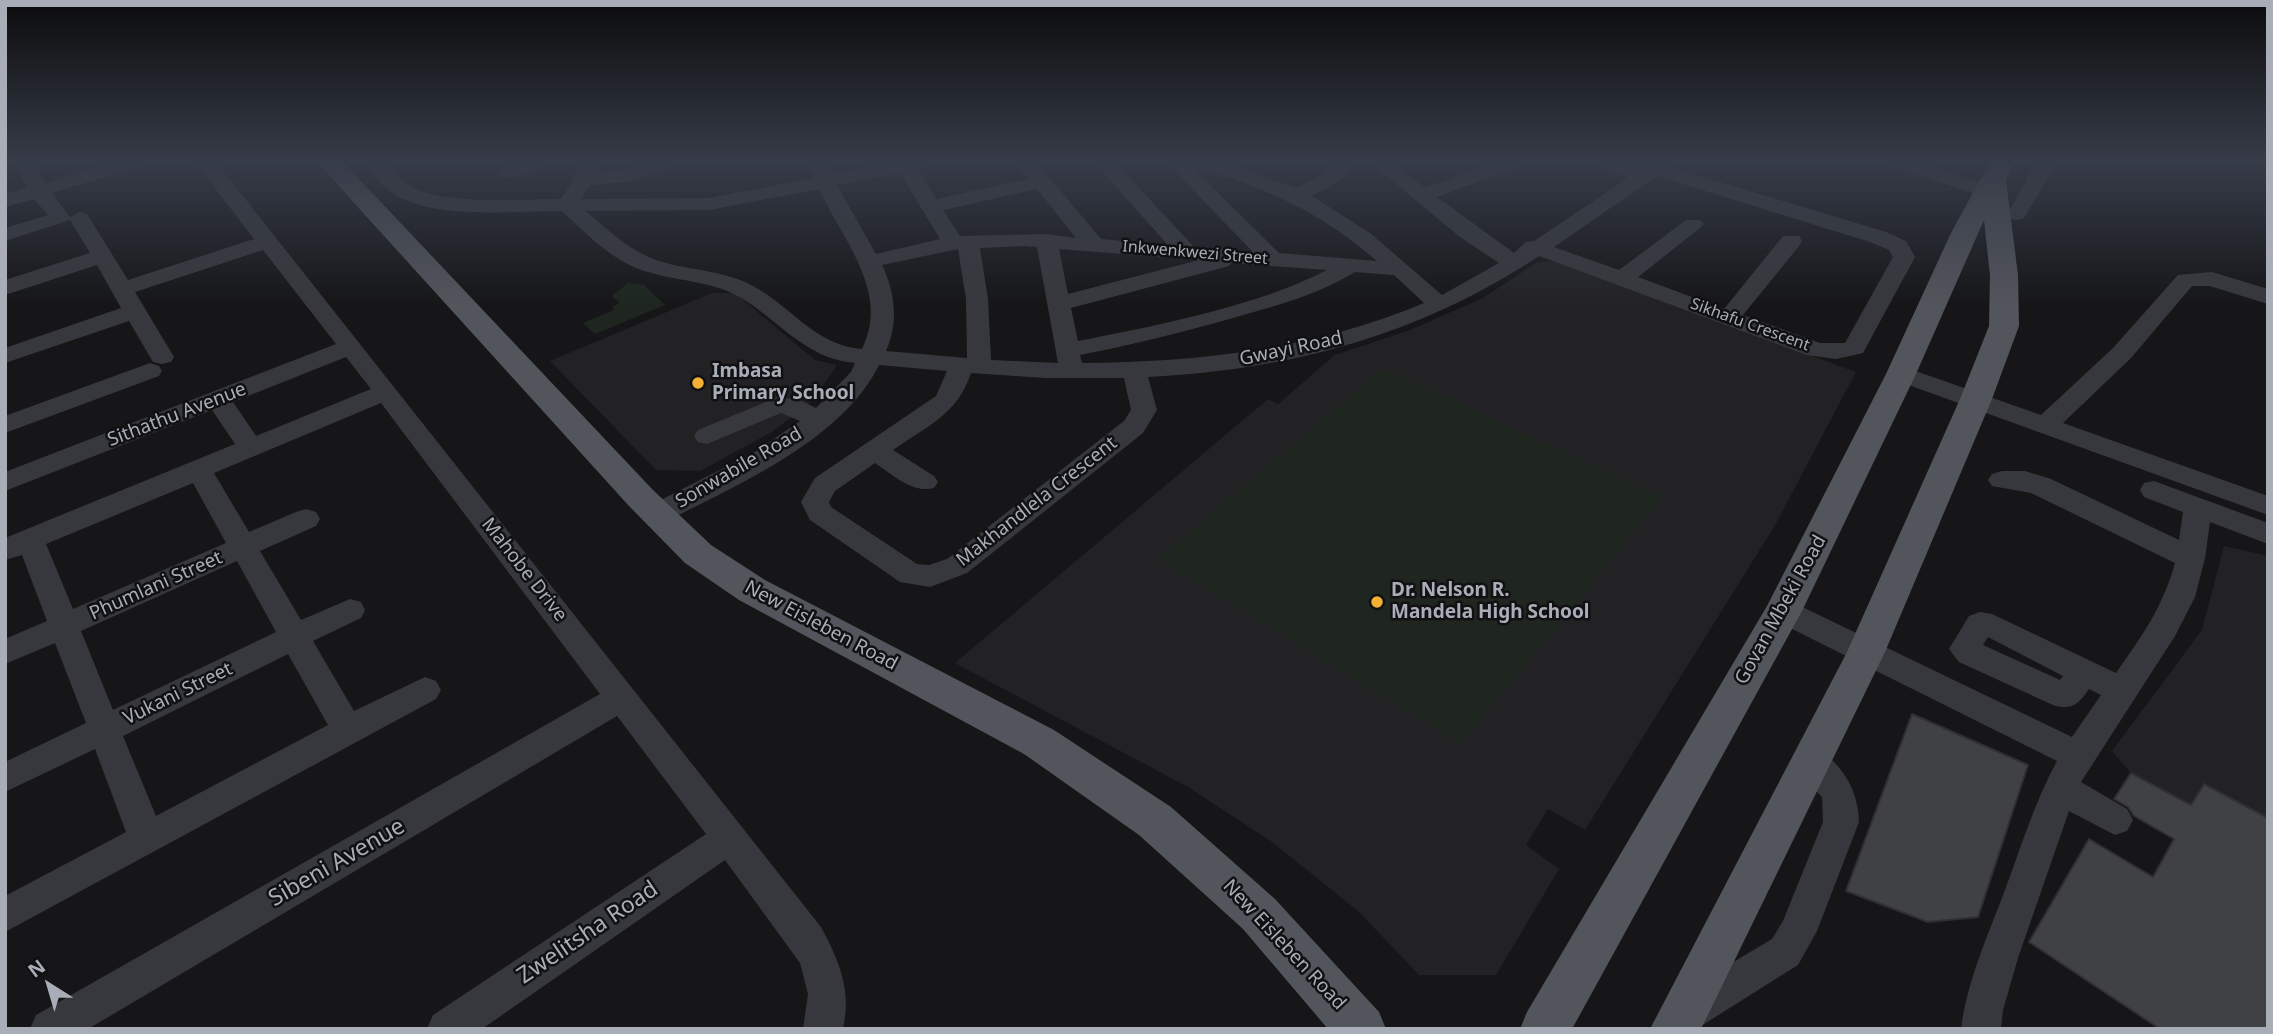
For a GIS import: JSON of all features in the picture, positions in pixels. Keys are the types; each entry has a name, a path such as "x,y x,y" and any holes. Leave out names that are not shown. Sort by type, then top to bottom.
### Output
{"main road":[{"name":"New Eisleben Road","path":"374,210 657,514 698,554 724,574 1039,742 1155,821 1259,914 1359,1025"},
{"name":"Govan Mbeki Road","path":"1545,1023 1783,611 1901,374 1964,233 1980,210"},
{"path":"1679,1021 1866,652 1976,400 2004,326 2004,275 1997,210"}],"street":[{"path":"5,425 156,364 135,311 102,256 61,210"},
{"name":"Mahobe Drive","path":"243,210 623,697 808,940 821,965 828,987 823,1029"},
{"name":"Gwayi Road","path":"573,210 635,260 654,268 731,284 759,300 820,348 846,355 970,365 1069,361 1134,369 1215,363 1290,352 1378,328 1439,304 1512,262 1591,210"},
{"name":"Sonwabile Road","path":"657,514 771,454 820,420 864,369 882,330 883,301 879,285 841,210"},
{"path":"935,210 961,242 977,299 970,365"},
{"path":"1065,210 1093,244"},
{"path":"1149,210 1187,251"},
{"path":"1224,210 1273,260"},
{"path":"1320,210 1351,229 1439,304"},
{"path":"1440,210 1512,262"},
{"name":"Sikhafu Crescent","path":"1534,247 1816,350 1850,350 1856,344 1904,257 1902,251 1878,237 1790,210"},
{"path":"5,234 70,218"},
{"path":"1622,279 1693,224"},
{"path":"1046,240 1069,361 1147,334 1288,296 1349,267"},
{"name":"Inkwenkwezi Street","path":"868,262 961,242 1046,240 1398,269"},
{"path":"122,289 268,241"},
{"path":"1729,318 1791,241"},
{"path":"5,288 102,256"},
{"path":"1058,304 1242,257"},
{"path":"2047,425 2122,353 2186,280 2212,279 2268,297"},
{"path":"5,356 135,311"},
{"name":"Sithathu Avenue","path":"5,482 349,347"},
{"name":"Makhandlela Crescent","path":"970,365 945,402 820,490 815,502 816,508 910,573 920,576 940,573 966,560 1140,421 1144,405 1134,369"},
{"path":"1901,374 2268,506"},
{"path":"147,839 64,626 18,545 386,392"},
{"path":"218,399 251,448"},
{"path":"707,436 778,405 790,406 820,420"},
{"path":"874,452 924,482"},
{"path":"199,470 348,730"},
{"path":"2002,480 2025,480 2040,485 2191,558"},
{"path":"2154,490 2268,534"},
{"path":"1981,1029 1983,1010 1999,958 2060,788 2078,755 2164,628 2180,597 2191,558 2198,506"},
{"name":"Phumlani Street","path":"5,652 306,519"},
{"name":"Vukani Street","path":"5,778 350,610"},
{"path":"1783,611 2078,755"},
{"path":"2083,671 2122,691"},
{"path":"5,915 425,690"},
{"name":"Sibeni Avenue","path":"50,1029 623,697"},
{"path":"1679,1021 1785,951 1798,931 1841,822 1843,805 1838,791 1810,761"},
{"path":"2060,788 2115,820"},
{"name":"Zwelitsha Road","path":"446,1029 729,838"}],"shaded area":[{"name":"Dr. Nelson R. Mandela High School","path":"1552,261 1856,372 1774,527 1585,830 1548,809 1526,845 1559,869 1496,975 1419,975 1358,911 1272,842 1188,787 955,663 1268,399 1278,404 1335,355 1410,330 1483,298 1536,263"},
{"path":"628,283 644,285 665,305 595,334 583,323 614,310 612,307 620,303 612,296"},
{"name":"Imbasa Primary School","path":"712,293 735,293 815,360 837,365 812,401 772,432 700,471 656,470 550,361"},
{"path":"1383,368 1662,497 1461,744 1158,559"},
{"path":"2224,546 2268,556 2268,818 2204,784 2191,805 2131,773 2112,751 2202,630"}],"building":[{"path":"1912,714 2028,765 1978,917 1928,922 1846,891"},
{"path":"2131,773 2191,805 2204,784 2268,818 2268,1029 2160,1029 2029,942 2089,839 2153,877 2174,839 2134,816 2128,807 2114,799"}],"place":[{"name":"Imbasa Primary School","path":"698,383"},
{"name":"Dr. Nelson R. Mandela High School","path":"1377,602"}]}
